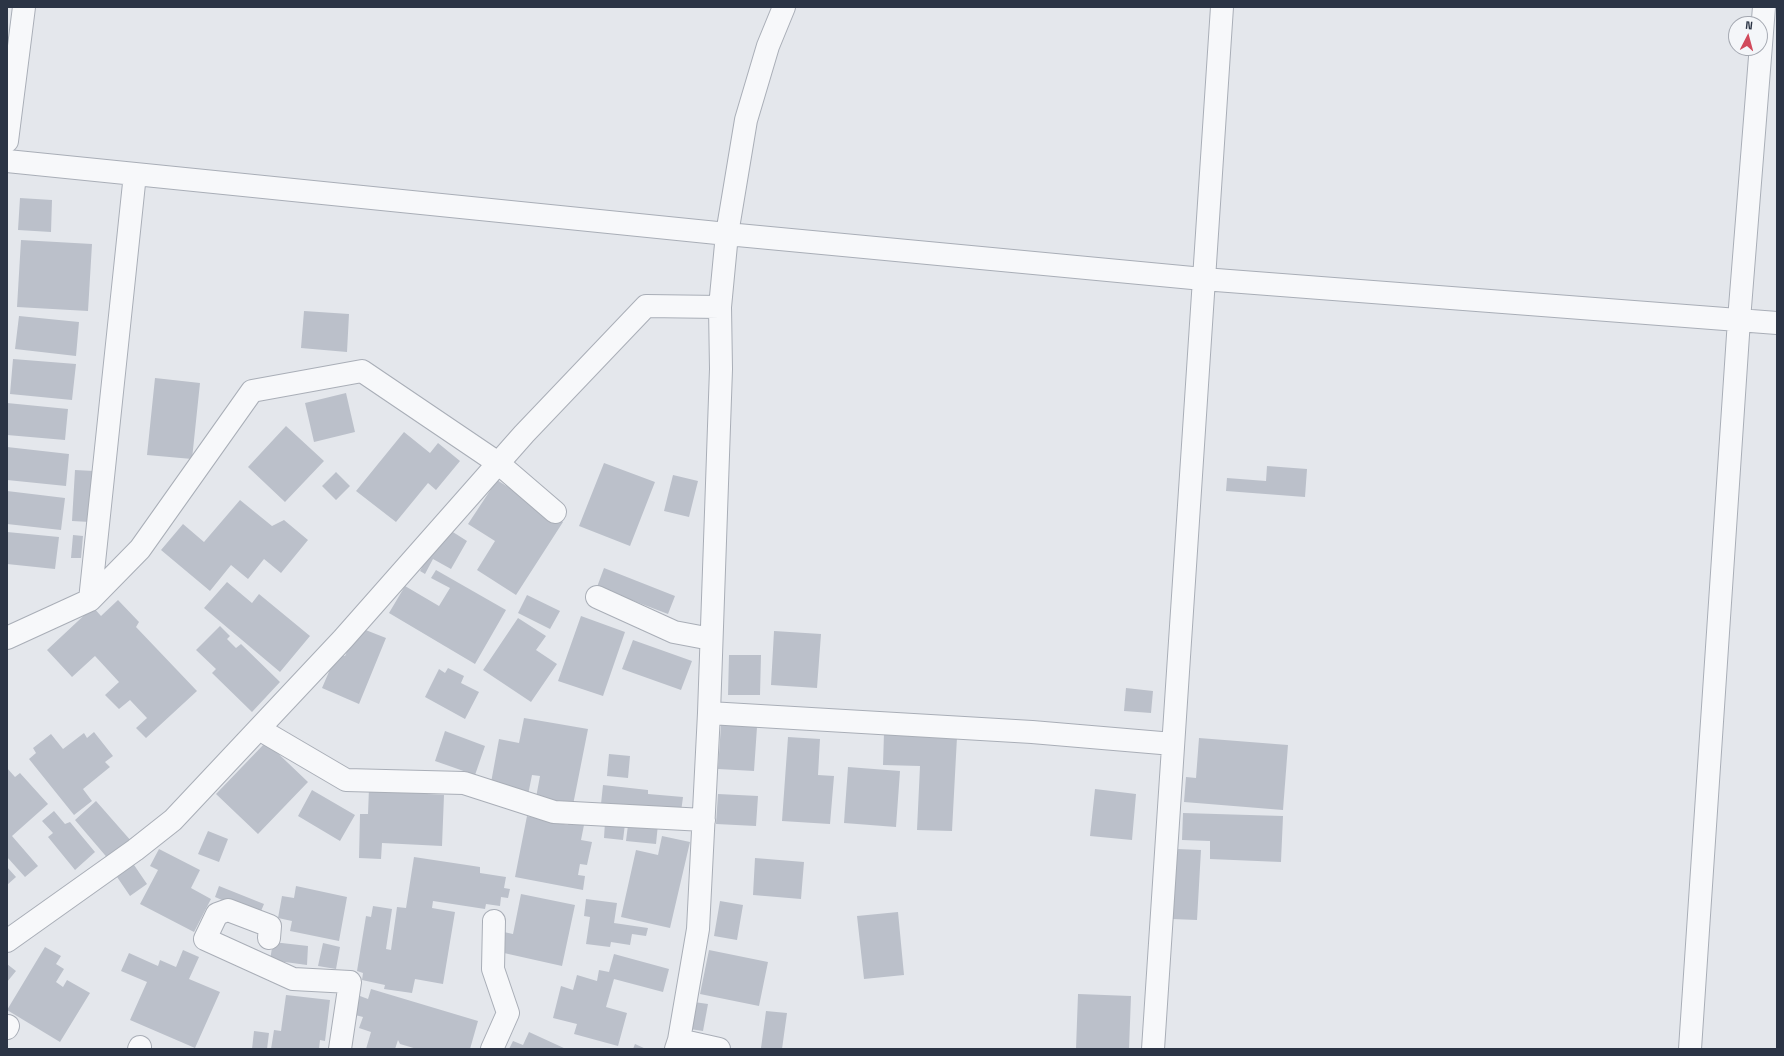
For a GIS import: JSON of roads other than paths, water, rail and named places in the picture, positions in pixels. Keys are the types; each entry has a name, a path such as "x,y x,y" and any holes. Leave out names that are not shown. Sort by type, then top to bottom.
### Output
{"street":[{"path":"7,141 24,7"},
{"path":"719,1049 677,1045 698,929 709,713 721,369 720,307 727,234 746,120 768,46 784,7"},
{"path":"1153,1049 1222,7"},
{"path":"1690,1049 1739,320 1764,7"},
{"path":"7,161 727,234 1203,278 1777,323"},
{"path":"90,600 135,174"},
{"path":"7,941 135,850 173,820 343,639 498,463 646,306 720,307"},
{"path":"7,638 90,600 140,549 252,391 362,371 498,463 555,512"},
{"path":"597,597 674,632 711,639"},
{"path":"709,713 1032,732 1173,744"},
{"path":"259,729 346,780 464,783 554,812 704,820"},
{"path":"269,938 270,926 228,910 217,914 205,939 292,979 350,982 340,1049"},
{"path":"492,1049 508,1013 493,969 494,921"}]}
